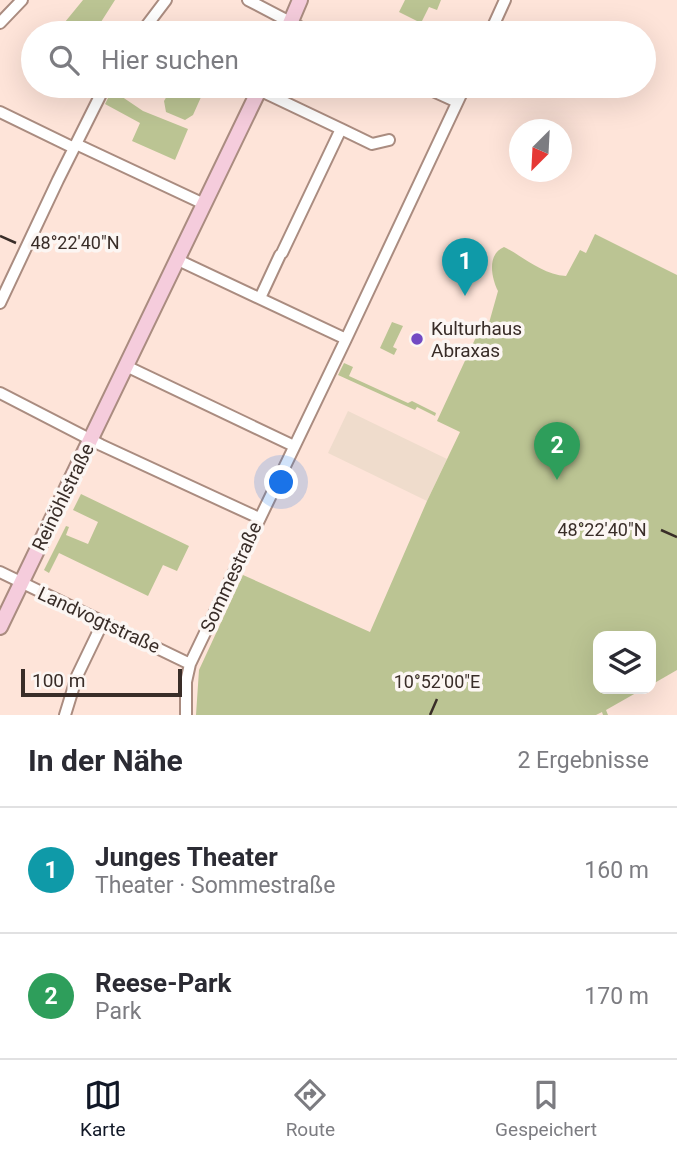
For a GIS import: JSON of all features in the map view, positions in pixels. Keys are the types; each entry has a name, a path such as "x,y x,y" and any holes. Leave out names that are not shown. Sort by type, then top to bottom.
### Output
{"street":[{"path":"0,23 22,0"},
{"path":"150,21 166,0"},
{"path":"248,0 278,21"},
{"path":"291,21 300,0"},
{"path":"496,21 506,0"},
{"path":"0,303 99,98"},
{"name":"Reinöhlstraße","path":"0,627 255,98"},
{"name":"Reinöhlstraße","path":"280,98 372,144 389,140"},
{"path":"448,98 457,102"},
{"name":"Sommestraße","path":"190,664 459,98"},
{"path":"0,112 204,204"},
{"path":"260,298 341,129"},
{"path":"177,260 346,339"},
{"path":"126,366 294,446"},
{"path":"0,393 259,518"},
{"name":"Landvogtstraße","path":"0,572 190,664"},
{"path":"65,715 77,676 103,622"},
{"path":"186,715 186,682 190,664"}],"shaded area":[{"path":"348,411 447,459 427,501 328,453"}],"green space":[{"path":"83,0 115,0 102,21 66,21"},
{"path":"405,0 441,0 437,10 429,7 422,21 399,12"},
{"path":"108,98 124,98 143,111 188,129 175,160 132,141 140,123 105,104"},
{"path":"166,98 201,98 193,115 185,120 166,112"},
{"path":"595,234 677,275 677,670 656,682 656,631 593,631 593,694 634,694 606,710 608,715 603,715 602,712 596,715 196,715 199,670 243,575 370,632 460,432 437,421 483,322 489,323 498,291 492,273 495,255 504,247 542,269 566,276 580,250 586,253"},
{"path":"392,322 403,326 393,347 397,349 394,355 380,348"},
{"path":"344,363 353,367 349,376 408,403 412,401 436,413 435,416 417,407 415,410 338,375"},
{"path":"81,494 189,546 177,571 163,565 148,596 59,553 49,573 44,570 66,526 69,527 66,535 88,544 98,522 73,510"}],"place":[{"name":"Junges Theater","path":"465,296"},
{"name":"Kulturhaus Abraxas","path":"417,339"},
{"name":"Reese-Park","path":"557,480"}]}
